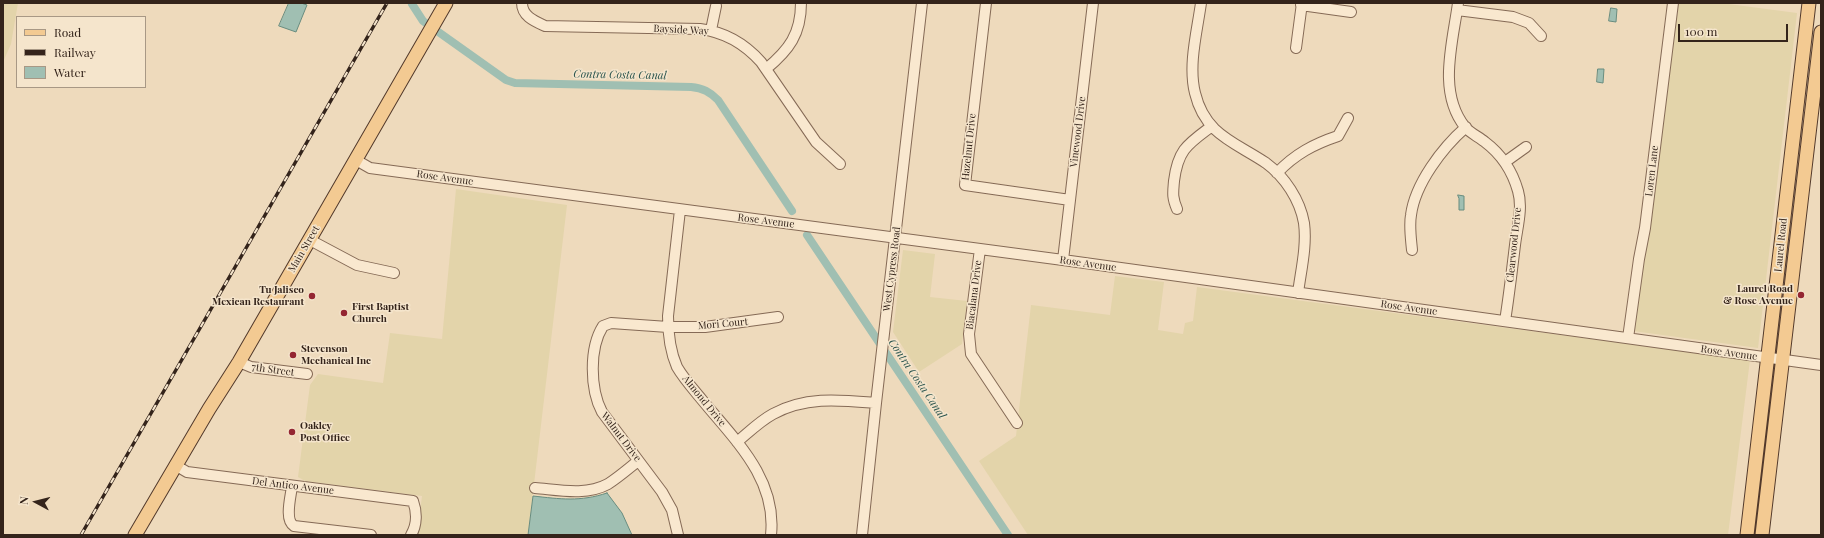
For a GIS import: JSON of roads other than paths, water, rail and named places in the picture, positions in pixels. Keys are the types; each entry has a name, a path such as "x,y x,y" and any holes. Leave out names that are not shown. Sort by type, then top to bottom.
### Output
{"main road":[{"name":"Main Street","path":"135,535 175,466 239,362 446,3"},
{"name":"Laurel Road","path":"1747,535 1809,3"},
{"name":"Laurel Road","path":"1762,535 1821,32"},
{"path":"1804,46 1811,47 1813,50 1812,65 1815,80"}],"street":[{"name":"Bayside Way","path":"522,3 522,9 526,15 535,22 545,26 711,30 737,41 751,51 766,69 816,142 840,164"},
{"path":"766,69 783,54 792,42 798,29 801,3"},
{"name":"West Cypress Road","path":"862,535 922,3"},
{"name":"Hazelnut Drive","path":"986,3 965,185 1070,200"},
{"name":"Vinewood Drive","path":"1063,260 1093,3"},
{"path":"1201,3 1193,64 1193,78 1199,106 1212,126 1231,143 1266,163 1277,172 1297,200 1304,223 1304,244 1298,293"},
{"name":"Loren Lane","path":"1628,338 1646,221 1673,3"},
{"path":"1296,48 1301,4 1351,12"},
{"path":"711,30 716,6"},
{"path":"1458,6 1529,23 1541,36"},
{"name":"Clearwood Drive","path":"1458,6 1449,70 1449,86 1453,104 1466,127 1493,148 1505,162 1512,172 1518,192 1520,212 1505,321"},
{"path":"1277,172 1296,155 1321,142 1338,136 1348,118"},
{"path":"1177,208 1172,197 1176,164 1186,147 1212,126"},
{"path":"1412,250 1411,217 1416,195 1446,147 1466,127"},
{"path":"1505,162 1526,147"},
{"name":"Rose Avenue","path":"356,160 370,168 1063,260 1821,365"},
{"name":"Almond Drive","path":"680,210 668,327 672,353 685,380 737,442 754,464 763,480 771,514 771,535"},
{"path":"310,240 357,265 394,273"},
{"name":"Biacalana Drive","path":"980,249 969,334 971,354 1017,423"},
{"name":"Mori Court","path":"668,327 721,326 778,317"},
{"name":"Walnut Drive","path":"668,327 610,323 603,326 596,341 592,376 596,401 602,412 662,492 672,510 678,535"},
{"name":"7th Street","path":"239,362 251,367 307,374"},
{"path":"737,442 774,414 806,402 834,399 876,403"},
{"path":"535,488 580,492 594,489 608,484 638,461"},
{"name":"Del Antico Avenue","path":"175,466 187,472 413,501 416,509 415,528 411,535"},
{"path":"292,486 289,518 291,524 294,526 371,535"}],"water":[{"path":"289,3 301,3 307,5 296,32 279,26"},
{"path":"1611,8 1617,9 1616,22 1609,21"},
{"path":"1598,69 1604,69 1603,83 1597,82"},
{"path":"1458,195 1464,196 1464,210 1459,210"},
{"path":"607,493 622,513 632,535 528,535 533,496 579,499"}],"waterway":[{"name":"Contra Costa Canal","path":"412,4 423,21 506,80 515,83 691,87 706,91 718,100 792,211"},
{"name":"Contra Costa Canal","path":"807,235 1008,535"}],"railway":[{"path":"81,535 387,3"}],"place":[{"name":"Laurel Road & Rose Avenue","path":"1801,295"},
{"name":"Tu Jalisco Mexican Restaurant","path":"312,296"},
{"name":"First Baptist Church","path":"344,313"},
{"name":"Stevenson Mechanical Inc","path":"293,355"},
{"name":"Oakley Post Office","path":"292,432"}]}
